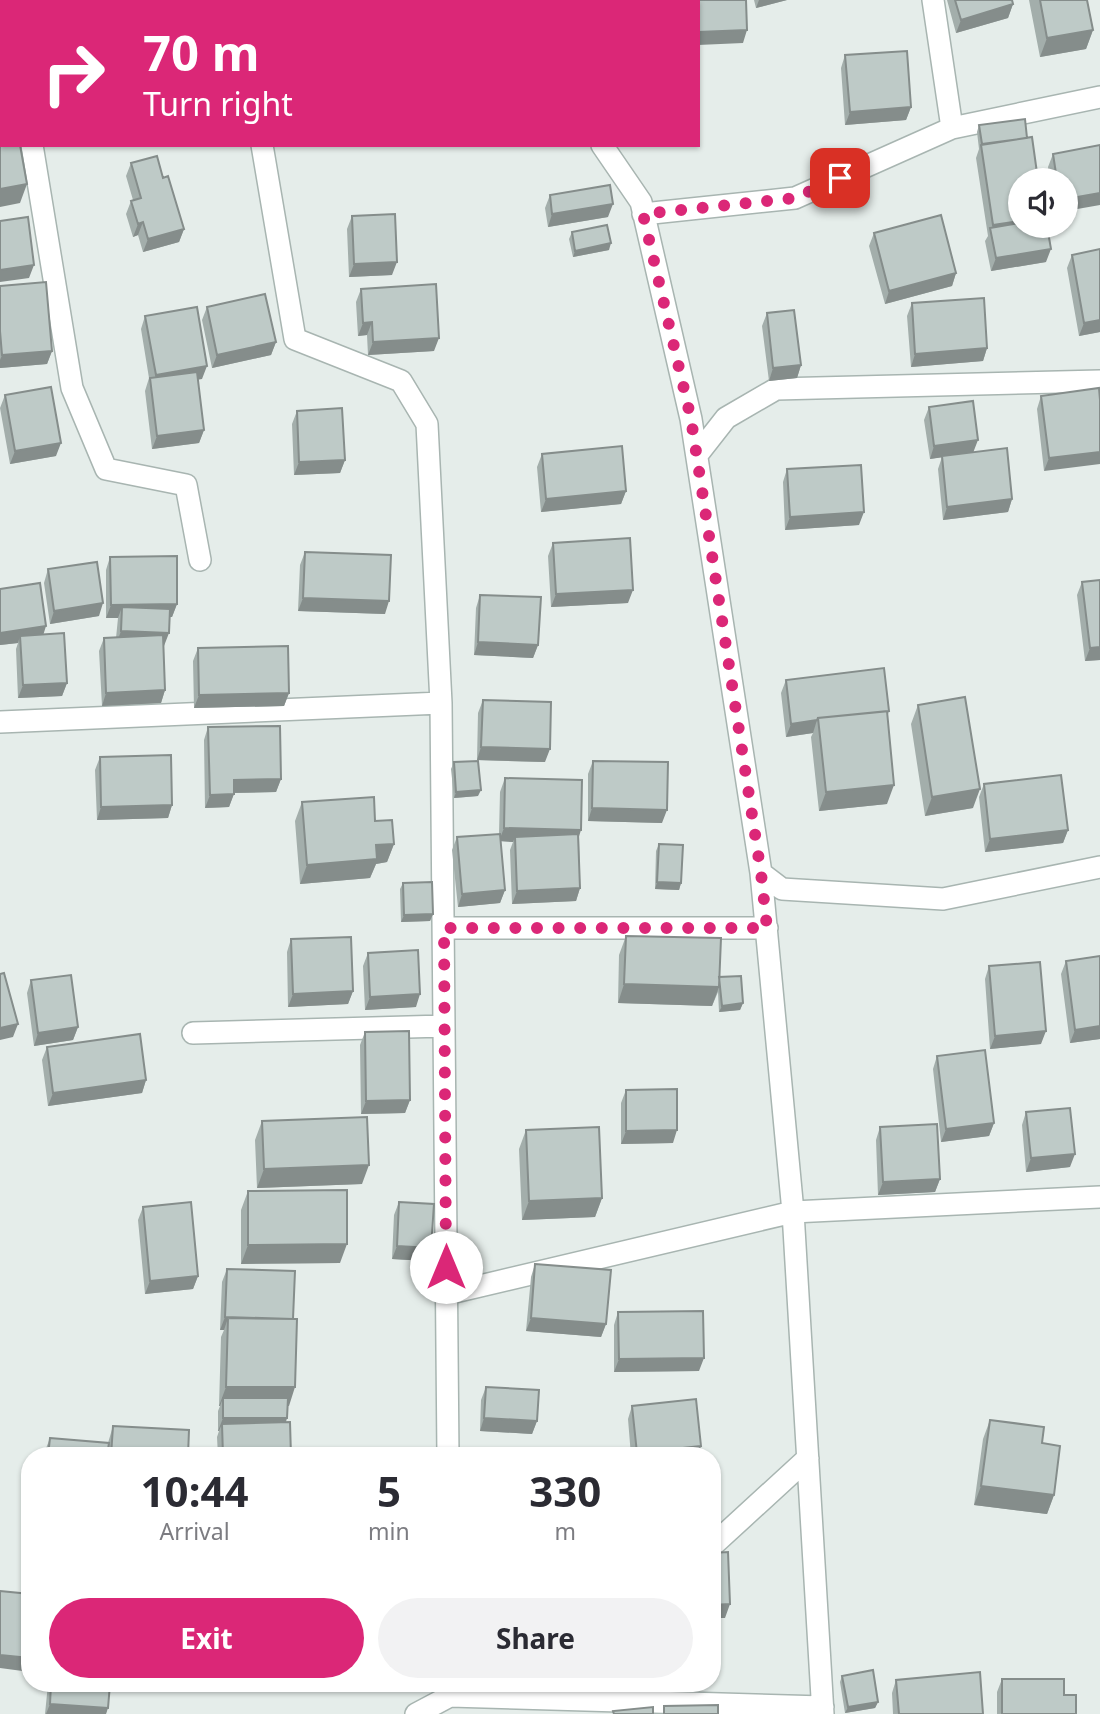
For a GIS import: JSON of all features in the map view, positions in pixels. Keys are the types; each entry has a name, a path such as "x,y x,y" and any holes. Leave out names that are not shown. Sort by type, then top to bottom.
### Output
{"street":[{"path":"933,0 952,128"},
{"path":"643,214 795,198 952,128 1100,97"},
{"path":"32,147 72,388 106,469 187,485 200,560"},
{"path":"262,147 295,339 401,381 427,424 442,703 448,1447"},
{"path":"486,1692 823,1711 793,1212 761,873 691,419 641,202 602,147"},
{"path":"697,455 726,418 776,389 1100,381"},
{"path":"0,722 442,703"},
{"path":"761,873 782,889 943,899 1100,867"},
{"path":"444,928 767,928"},
{"path":"193,1032 444,1026"},
{"path":"446,1294 793,1212 1100,1196"},
{"path":"721,1538 808,1458"},
{"path":"416,1714 447,1692"}],"building":[{"path":"700,0 746,0 747,30 700,32"},
{"path":"955,0 1012,0 1013,4 961,20"},
{"path":"1040,0 1087,0 1093,30 1047,38"},
{"path":"907,51 911,107 850,112 845,55"},
{"path":"1025,119 1027,138 982,144 979,125"},
{"path":"1032,137 1036,168 1008,168 1008,223 993,225 981,145"},
{"path":"1100,145 1100,193 1078,197 1078,168 1055,168 1053,154"},
{"path":"0,147 20,147 27,184 0,189"},
{"path":"157,156 163,178 168,176 184,229 148,239 143,222 138,224 131,201 141,198 131,163"},
{"path":"610,185 613,204 552,214 550,195"},
{"path":"395,214 397,262 354,264 352,216"},
{"path":"941,215 956,273 889,291 874,233"},
{"path":"28,217 34,265 0,270 0,221"},
{"path":"607,225 611,243 575,251 572,232"},
{"path":"1008,225 1008,238 1049,238 1051,249 996,258 990,228"},
{"path":"1100,249 1100,320 1084,323 1072,255"},
{"path":"46,282 52,351 2,355 0,286"},
{"path":"436,284 439,338 373,342 372,322 363,323 361,289"},
{"path":"265,294 276,342 217,355 207,307"},
{"path":"984,298 987,348 915,354 912,303"},
{"path":"197,307 207,366 156,375 145,316"},
{"path":"794,310 801,365 773,368 767,313"},
{"path":"197,372 204,430 157,436 150,378"},
{"path":"51,387 61,443 15,451 5,395"},
{"path":"1099,388 1100,452 1049,458 1041,396"},
{"path":"973,401 978,440 934,446 929,407"},
{"path":"342,408 345,460 299,462 297,411"},
{"path":"622,446 626,491 546,499 542,454"},
{"path":"1007,448 1012,499 947,507 942,456"},
{"path":"861,465 864,512 790,517 787,469"},
{"path":"630,538 633,590 556,594 553,543"},
{"path":"305,552 391,555 389,601 303,598"},
{"path":"177,556 177,604 111,605 110,557"},
{"path":"97,562 103,603 54,611 48,569"},
{"path":"1100,580 1100,647 1090,648 1082,582"},
{"path":"40,583 46,626 0,633 0,589"},
{"path":"480,595 541,597 538,645 478,642"},
{"path":"122,607 170,609 169,633 121,631"},
{"path":"64,633 67,683 23,685 20,636"},
{"path":"163,635 165,690 106,693 104,638"},
{"path":"288,646 289,693 199,695 198,648"},
{"path":"884,668 889,711 818,718 791,724 786,680"},
{"path":"965,697 980,789 932,797 918,705"},
{"path":"483,700 551,702 550,749 481,747"},
{"path":"887,711 894,785 826,792 818,718"},
{"path":"280,726 281,779 234,780 234,794 210,795 208,727"},
{"path":"171,755 172,805 101,807 100,757"},
{"path":"478,761 481,790 456,792 454,762"},
{"path":"593,761 668,762 667,810 592,808"},
{"path":"1061,775 1068,830 990,839 984,784"},
{"path":"505,778 582,780 581,830 504,828"},
{"path":"374,797 375,821 392,820 394,844 376,845 377,859 307,865 302,802"},
{"path":"500,834 505,890 462,894 457,837"},
{"path":"578,834 580,888 517,891 515,837"},
{"path":"659,844 683,845 681,883 657,882"},
{"path":"432,882 433,914 404,915 403,883"},
{"path":"626,936 721,938 719,987 624,984"},
{"path":"351,937 353,991 293,994 291,939"},
{"path":"418,950 420,994 370,997 368,953"},
{"path":"1100,956 1100,1026 1075,1030 1066,961"},
{"path":"1040,962 1046,1031 995,1036 989,966"},
{"path":"4,973 18,1024 0,1028 0,974"},
{"path":"71,975 78,1027 38,1033 31,980"},
{"path":"741,976 743,1003 722,1006 719,977"},
{"path":"409,1031 410,1100 366,1101 365,1032"},
{"path":"140,1034 146,1080 53,1093 47,1047"},
{"path":"985,1050 994,1123 946,1129 937,1056"},
{"path":"677,1089 677,1130 626,1131 626,1090"},
{"path":"1070,1108 1075,1154 1031,1158 1026,1112"},
{"path":"367,1117 369,1165 264,1169 262,1121"},
{"path":"937,1124 940,1179 883,1182 880,1127"},
{"path":"599,1127 602,1198 529,1201 526,1130"},
{"path":"347,1190 347,1244 248,1245 248,1191"},
{"path":"191,1202 198,1276 150,1281 143,1207"},
{"path":"399,1202 434,1204 431,1248 397,1246"},
{"path":"535,1264 611,1270 606,1324 531,1318"},
{"path":"227,1269 295,1271 293,1319 225,1317"},
{"path":"703,1311 704,1358 619,1359 618,1312"},
{"path":"228,1318 297,1319 295,1387 226,1387"},
{"path":"486,1387 539,1390 537,1421 484,1418"},
{"path":"223,1398 288,1398 287,1418 223,1418"},
{"path":"696,1399 701,1446 636,1447 632,1406"},
{"path":"990,1420 1044,1427 1042,1443 1060,1446 1054,1495 981,1486"},
{"path":"290,1422 291,1447 223,1447 222,1424"},
{"path":"113,1426 189,1430 188,1447 112,1447"},
{"path":"50,1438 109,1443 108,1447 49,1447"},
{"path":"721,1552 728,1552 730,1604 721,1604"},
{"path":"0,1591 21,1593 21,1657 0,1655"},
{"path":"873,1670 878,1702 848,1707 842,1676"},
{"path":"980,1672 983,1714 899,1714 896,1680"},
{"path":"1002,1679 1064,1679 1064,1695 1076,1695 1076,1714 1002,1714"},
{"path":"51,1692 109,1692 108,1708 50,1704"},
{"path":"718,1705 718,1714 664,1714 664,1706"},
{"path":"653,1707 653,1714 614,1714 613,1711"}],"route":[{"path":"446,1267 444,928 767,928 761,873 691,419 643,214 795,198 840,178"}]}
